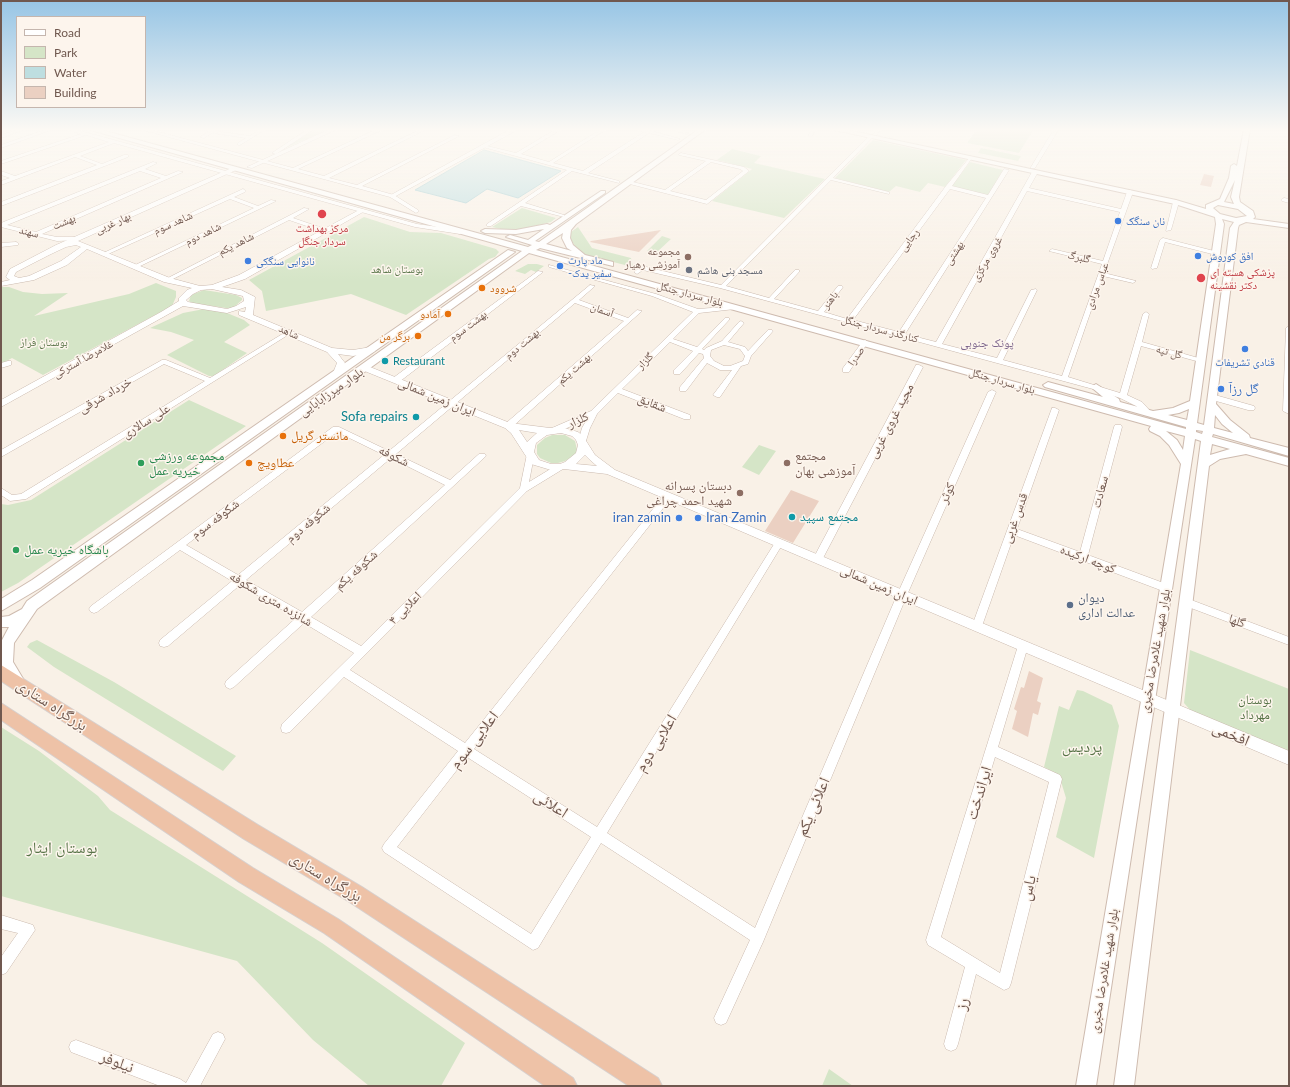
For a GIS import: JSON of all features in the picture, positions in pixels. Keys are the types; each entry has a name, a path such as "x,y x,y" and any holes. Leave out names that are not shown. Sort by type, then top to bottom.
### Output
{"highway":[{"name":"بزرگراه ستاری","path":"1,672 251,832 355,894 650,1086"},
{"path":"1,711 246,875 331,926 565,1086"}],"main road":[{"name":"بلوار سردار جنگل","path":"260,180 460,232 525,247 1135,419 1190,430 1252,447 1289,462"},
{"name":"بلوار سردار جنگل","path":"298,180 487,228 525,247 540,245 584,256 637,272 1122,400 1148,413 1190,430"},
{"name":"بلوار میرزابابایی","path":"18,682 6,663 7,643 12,633 32,605 365,368 560,219 620,180"},
{"path":"540,245 633,180"},
{"path":"1076,180 1176,202 1216,209 1246,209 1289,221"},
{"path":"1085,180 1197,201 1244,220 1289,226"},
{"name":"بلوار شهید غلامرضا مخبری","path":"1086,1086 1147,698 1186,464 1220,224 1216,209 1223,199 1231,180"},
{"name":"بلوار شهید غلامرضا مخبری","path":"1239,180 1235,197 1237,203 1246,209"},
{"path":"1244,220 1251,215 1246,209"},
{"path":"487,228 524,232 560,219"},
{"name":"بلوار شهید غلامرضا مخبری","path":"1124,1086 1234,228 1236,224 1244,220"},
{"path":"574,222 567,230 566,238 570,246 584,256"},
{"name":"بلوار میرزابابایی","path":"1,607 337,373 525,247"},
{"path":"1096,387 1122,400"},
{"path":"1212,401 1226,422 1252,447"},
{"path":"1148,413 1176,411 1194,403"},
{"path":"1135,419 1164,434 1180,452 1186,464"},
{"name":"بلوار سردار جنگل","path":"1252,447 1289,452"},
{"path":"1204,464 1216,456 1252,447"},
{"path":"1,622 16,619 32,605"}],"street":[{"path":"1,183 11,180"},
{"path":"1,204 63,180"},
{"path":"1,225 113,180"},
{"name":"بهشت","path":"36,234 162,180"},
{"name":"بهار غربی","path":"82,243 215,180"},
{"path":"257,180 417,226 460,232"},
{"path":"330,180 392,196 416,211"},
{"path":"357,187 371,180"},
{"path":"392,196 422,180"},
{"path":"487,228 557,180"},
{"path":"609,180 617,182"},
{"path":"666,192 683,180"},
{"path":"629,183 707,202 735,180"},
{"path":"722,287 830,180"},
{"path":"834,180 887,193"},
{"name":"رجایی","path":"849,321 954,180"},
{"name":"بهشتی","path":"901,335 1000,180"},
{"name":"غروی مرکزی","path":"938,345 1030,180"},
{"path":"948,187 990,197"},
{"path":"1026,189 1124,211"},
{"name":"شاهد سوم","path":"104,254 243,191"},
{"name":"عباس مرادی","path":"1064,379 1130,192"},
{"path":"230,197 258,208"},
{"name":"شاهد دوم","path":"134,267 273,201"},
{"path":"1168,230 1176,202"},
{"path":"521,204 560,219"},
{"name":"شاهد یکم","path":"167,280 306,208"},
{"path":"164,314 183,300 190,292 200,288 212,287 242,277 361,211"},
{"path":"289,218 326,230"},
{"name":"سهند","path":"1,225 36,234 58,243"},
{"path":"1154,268 1163,240 1216,253"},
{"path":"19,280 10,277 11,274 46,253 58,243 82,243 104,254 167,280 200,288"},
{"path":"68,260 82,243"},
{"path":"1,245 16,244"},
{"name":"گلبرگ","path":"1052,251 1105,263"},
{"path":"1,284 38,276 68,260 91,254 104,254"},
{"path":"1,274 24,265"},
{"path":"551,266 654,295 697,311 735,307"},
{"name":"کنارگذر سردار جنگل","path":"637,272 642,268 722,287 1096,387"},
{"path":"770,300 797,271"},
{"name":"بهشت سوم","path":"396,380 540,272"},
{"path":"1102,274 1132,281"},
{"path":"230,290 242,277"},
{"path":"167,280 180,291 183,300 195,306"},
{"name":"بهشت دوم","path":"453,402 592,286"},
{"path":"212,287 248,295 252,299 249,314"},
{"name":"باهنر","path":"820,313 840,287"},
{"path":"999,361 1034,290"},
{"path":"227,311 245,305 248,301 248,295"},
{"name":"آسمان","path":"575,301 628,320"},
{"path":"164,314 195,306"},
{"name":"شاهد","path":"195,306 249,314 330,350 353,354 371,350"},
{"name":"بهشت یکم","path":"508,426 639,311"},
{"name":"گلزار","path":"594,413 697,311"},
{"name":"غلامرضا آسترکی","path":"1,404 164,314"},
{"name":"گل تپه","path":"1122,400 1146,314"},
{"path":"676,372 727,319"},
{"path":"724,343 741,323"},
{"path":"1288,411 1289,328"},
{"path":"717,395 738,367 746,362 748,356 770,331"},
{"name":"علی سالاری","path":"1,491 10,498 23,496 289,332"},
{"path":"668,339 698,350 716,366 731,368 738,367"},
{"name":"صدرا","path":"846,370 866,342"},
{"path":"682,389 712,346 724,343 743,348 748,356"},
{"name":"گل تپه","path":"1138,343 1200,360"},
{"path":"330,350 342,363 337,373"},
{"name":"خرداد شرقی","path":"1,454 164,361 211,381"},
{"name":"مجید غروی غربی","path":"818,559 920,367"},
{"name":"ایران زمین شمالی","path":"365,368 453,402 508,426 514,431 529,454"},
{"name":"شقایق","path":"617,390 687,417"},
{"name":"کوثر","path":"902,595 992,392"},
{"path":"1212,401 1251,408"},
{"name":"شکوفه دوم","path":"164,644 453,402"},
{"name":"قدس غربی","path":"977,626 1055,410"},
{"name":"کلزار","path":"552,430 594,413"},
{"name":"کلزار","path":"582,444 594,413"},
{"name":"ایران زمین شمالی","path":"508,426 552,430"},
{"name":"سعادت","path":"1083,558 1118,427"},
{"name":"شکوفه","path":"336,429 451,484"},
{"name":"شکوفه سوم","path":"94,609 336,429"},
{"path":"524,489 529,454 532,441 537,436 552,430 568,432 575,434 582,444 580,455 576,460 562,466 542,465 529,454"},
{"name":"ایران زمین شمالی","path":"582,444 592,457 611,472 1147,698"},
{"name":"شکوفه یکم","path":"230,684 482,456"},
{"name":"ایران زمین شمالی","path":"562,466 611,472"},
{"name":"اعلایی ۴","path":"286,728 524,489 562,466"},
{"name":"اعلایی سوم","path":"533,943 388,848 668,496"},
{"name":"کوچه ارکیده","path":"1011,530 1166,588"},
{"name":"اعلایی دوم","path":"533,943 779,543"},
{"name":"شانزده متری شکوفه","path":"180,546 362,652"},
{"name":"اعلائی یکم","path":"722,1018 758,937 902,595"},
{"name":"گلها","path":"1186,602 1289,641"},
{"name":"ایراندخت","path":"933,940 1023,646"},
{"name":"اعلائی","path":"343,671 758,937"},
{"name":"افخمی","path":"1147,698 1289,758"},
{"name":"یاس","path":"933,940 1004,984 1056,779 992,750"},
{"path":"1,922 28,930 1,968"},
{"name":"رز","path":"951,1044 972,964"},
{"path":"192,1086 218,1039"},
{"name":"نیلوفر","path":"76,1047 180,1086"}],"green space":[{"path":"739,180 824,180 784,218 712,201"},
{"path":"842,180 951,180 945,187 928,183 920,192 896,186 889,192"},
{"path":"957,180 997,180 988,195 951,187"},
{"path":"522,208 556,218 551,222 523,229 505,230 492,227"},
{"name":"بوستان شاهد","path":"364,217 410,232 441,233 496,249 499,252 495,257 489,259 406,315 351,294 266,311 262,291 249,280"},
{"path":"578,227 592,248 631,258 633,267 585,255 571,240 571,232"},
{"path":"662,236 671,239 656,253 647,251"},
{"path":"528,264 544,266 536,272 531,270 525,274 515,271"},
{"name":"بوستان فراز","path":"156,283 176,291 176,297 172,306 43,375 12,358 1,364 1,287 9,287 23,292 42,294 68,293 34,316 129,294"},
{"path":"204,290 236,295 242,298 242,300 233,308 192,303 189,301 191,295"},
{"path":"204,309 227,313 244,320 250,325 224,342 247,353 214,376 209,376 167,355 194,340 171,332 150,328 183,313"},
{"name":"مجموعه ورزشی خیریه عمل","path":"189,400 246,426 18,583 1,592 1,504 8,505 31,500"},
{"path":"552,435 565,435 575,441 577,450 575,455 558,463 551,463 540,458 537,454 537,445 545,438"},
{"path":"759,445 776,451 759,475 742,467"},
{"path":"37,640 114,682 236,756 223,771 54,667 27,647 30,643"},
{"name":"بوستان مهرداد","path":"1190,650 1289,689 1289,753 1192,712 1184,703"},
{"name":"پردیس","path":"1077,690 1083,691 1112,705 1119,726 1094,858 1056,837 1066,798 1059,775 1044,767 1059,706 1069,710"},
{"name":"بوستان ایثار","path":"1,727 39,751 98,796 110,810 322,943 465,1043 441,1086 369,1086 313,1040 237,961 1,896"},
{"path":"829,1069 853,1086 822,1086"}],"water":[{"path":"433,180 547,180 518,198 487,189 466,203 415,190"}],"building":[{"path":"1202,180 1213,180 1211,187 1200,185"},
{"path":"661,230 639,252 590,242 591,241"},
{"name":"مجتمع سپید","path":"791,490 819,501 793,543 765,531"},
{"path":"1029,671 1043,678 1037,701 1041,703 1038,715 1033,713 1028,737 1012,729 1017,711 1014,709 1021,687 1024,688"}],"place":[{"name":"مرکز بهداشت سردار جنگل","path":"322,214"},
{"name":"نان سنگک","path":"1118,221"},
{"name":"افق کوروش","path":"1198,256"},
{"name":"مجموعه آموزشی رهیار","path":"688,257"},
{"name":"نانوایی سنگکی","path":"248,261"},
{"name":"ماد پارت -سفیر یدک","path":"560,266"},
{"name":"مسجد بنی هاشم","path":"689,270"},
{"name":"پزشکی هسته ای دکتر نقشینه","path":"1201,278"},
{"name":"شروود","path":"482,288"},
{"name":"آمادو","path":"448,314"},
{"name":"برگر من","path":"418,336"},
{"name":"قنادی تشریفات","path":"1245,349"},
{"name":"Restaurant","path":"385,361"},
{"name":"گل رزآ","path":"1221,389"},
{"name":"Sofa repairs","path":"416,417"},
{"name":"مانستر گریل","path":"283,436"},
{"name":"مجموعه ورزشی خیریه عمل","path":"141,463"},
{"name":"عطاویچ","path":"249,463"},
{"name":"مجتمع آموزشی بهان","path":"787,463"},
{"name":"دبستان پسرانه شهید احمد چراغی","path":"740,493"},
{"name":"مجتمع سپید","path":"792,517"},
{"name":"iran zamin","path":"679,518"},
{"name":"Iran Zamin","path":"698,518"},
{"name":"باشگاه خیریه عمل","path":"16,550"},
{"name":"دیوان عدالت اداری","path":"1070,605"}],"district":[{"name":"پونک جنوبی","path":"987,343"}]}
